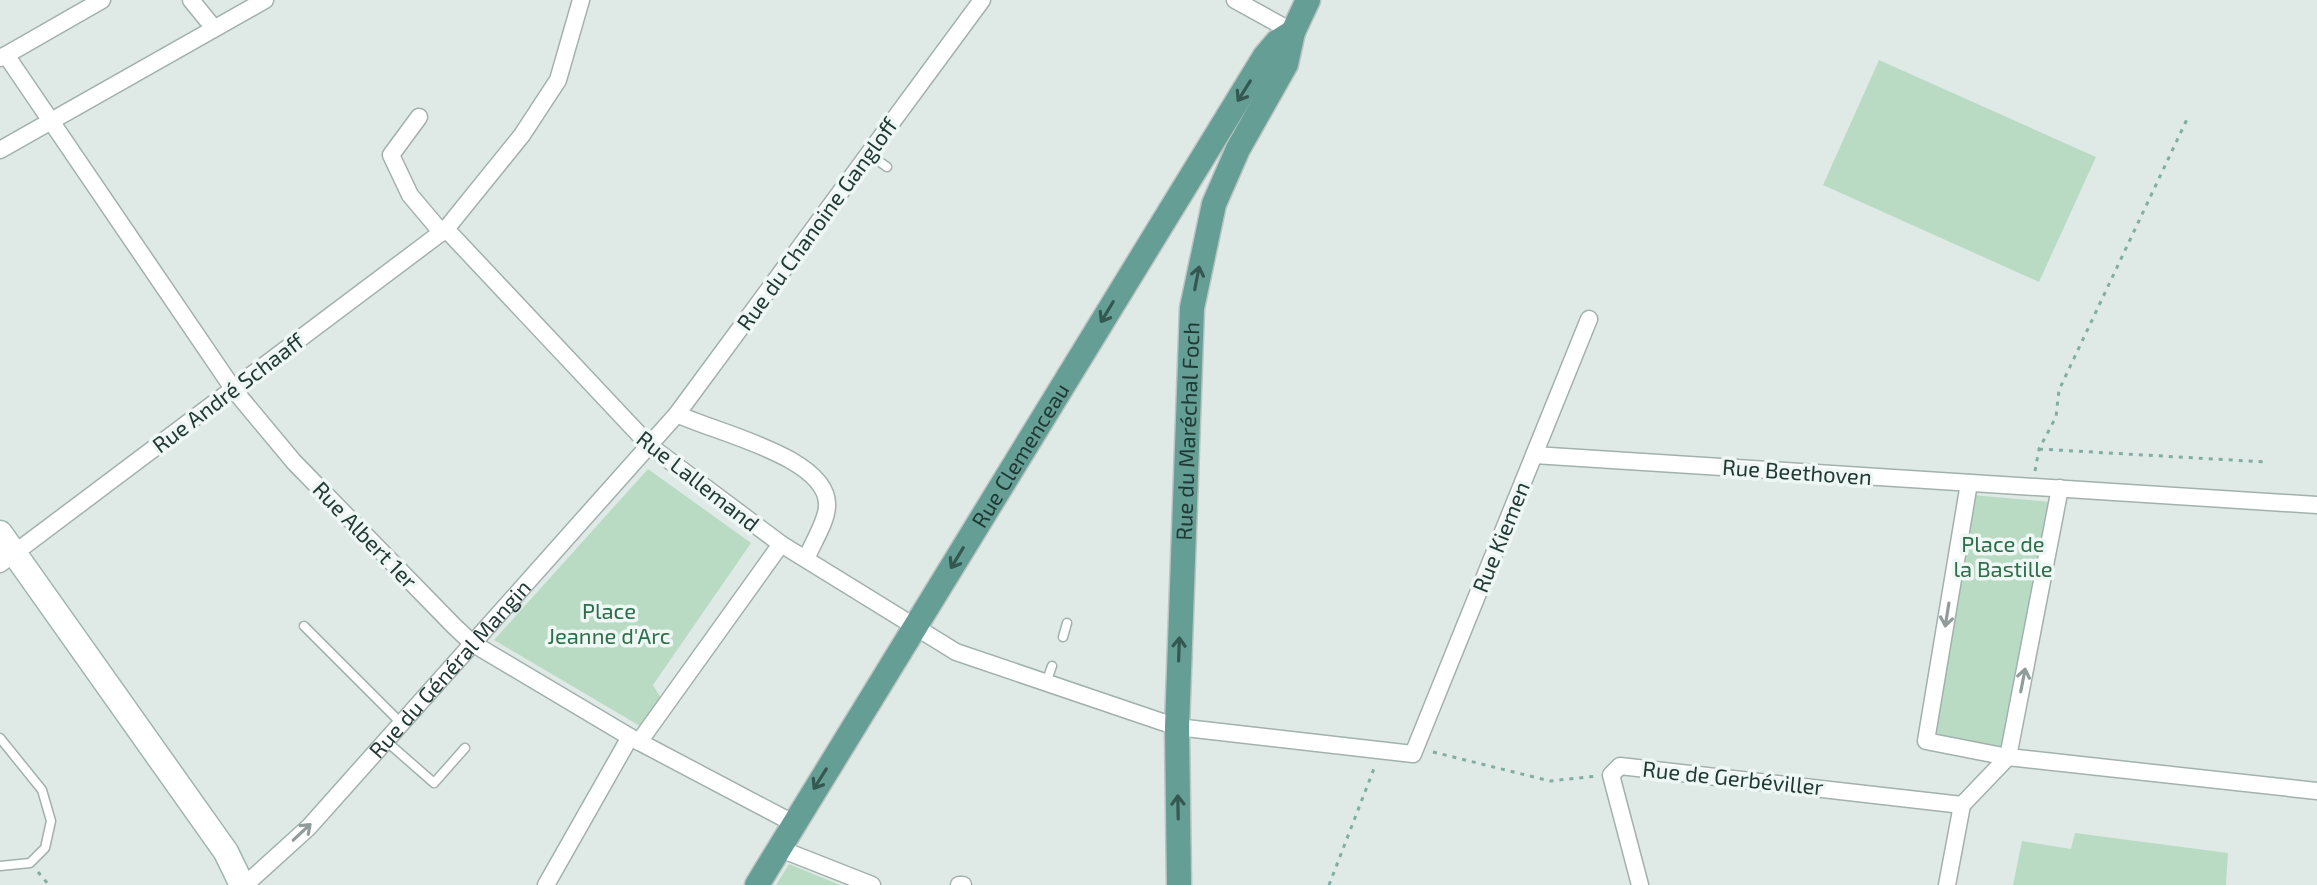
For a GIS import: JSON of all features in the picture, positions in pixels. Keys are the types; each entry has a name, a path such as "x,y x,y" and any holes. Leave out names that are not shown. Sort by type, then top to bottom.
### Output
{"main road":[{"name":"Rue du Maréchal Foch","path":"1179,885 1177,727 1192,308 1205,237 1221,188 1238,149 1286,64 1293,32 1308,0"},
{"name":"Rue Clemenceau","path":"757,885 1265,56 1277,42 1293,32"},
{"path":"1215,137 1238,149"},
{"path":"1189,177 1213,179 1221,188"},
{"name":"Rue du Général Mangin","path":"5,550 226,852 244,885"}],"street":[{"path":"3,56 102,0"},
{"path":"191,0 213,27"},
{"path":"0,150 265,0"},
{"name":"Rue André Schaaff","path":"5,550 234,390 444,231 522,135 558,80 581,0"},
{"name":"Rue du Chanoine Gangloff","path":"650,446 677,414 982,0"},
{"path":"1235,0 1293,32"},
{"name":"Rue Albert 1er","path":"3,56 52,122 234,390 294,462 472,643 635,739 793,823"},
{"path":"419,117 391,155 410,195 444,231"},
{"name":"Rue Lallemand","path":"444,231 650,446 781,544 956,652 1049,674 1177,727"},
{"name":"Rue Kiemen","path":"1413,754 1589,319"},
{"path":"677,414 747,439 811,473 825,491 827,509 806,559"},
{"name":"Rue du Général Mangin","path":"244,885 309,827 650,446"},
{"name":"Rue Beethoven","path":"1534,455 2317,505"},
{"path":"1969,483 1926,741 2008,757 2317,791"},
{"path":"1947,885 1962,805 2008,757 2060,488"},
{"path":"546,885 635,739 781,544"},
{"path":"1177,727 1413,754"},
{"name":"Rue de Gerbéviller","path":"1611,775 1620,766 1962,805"},
{"path":"1611,775 1640,885"},
{"path":"778,848 872,885"}],"lane":[{"path":"869,154 887,167"},
{"path":"1063,637 1067,623"},
{"path":"304,626 401,723"},
{"path":"0,738 42,790 51,821 45,848 30,863 0,866"},
{"path":"386,740 434,783 465,748"}],"path":[{"path":"2033,487 2039,449 2056,417 2059,390 2189,115"},
{"path":"2039,449 2266,462"},
{"path":"1329,885 1366,797 1379,752"},
{"name":"Rue de Gerbéviller","path":"1413,754 1440,752 1550,781 1611,775"},
{"path":"30,863 49,885"}],"green space":[{"path":"1879,60 2096,157 2039,282 1823,185"},
{"name":"Place Jeanne d'Arc","path":"648,469 751,543 653,685 661,698 640,726 494,640"},
{"name":"Place de la Bastille","path":"1973,495 2052,502 2012,748 1935,736"},
{"path":"2075,833 2228,853 2226,885 2013,885 2022,841 2071,849"},
{"path":"789,864 840,885 776,885"}]}
